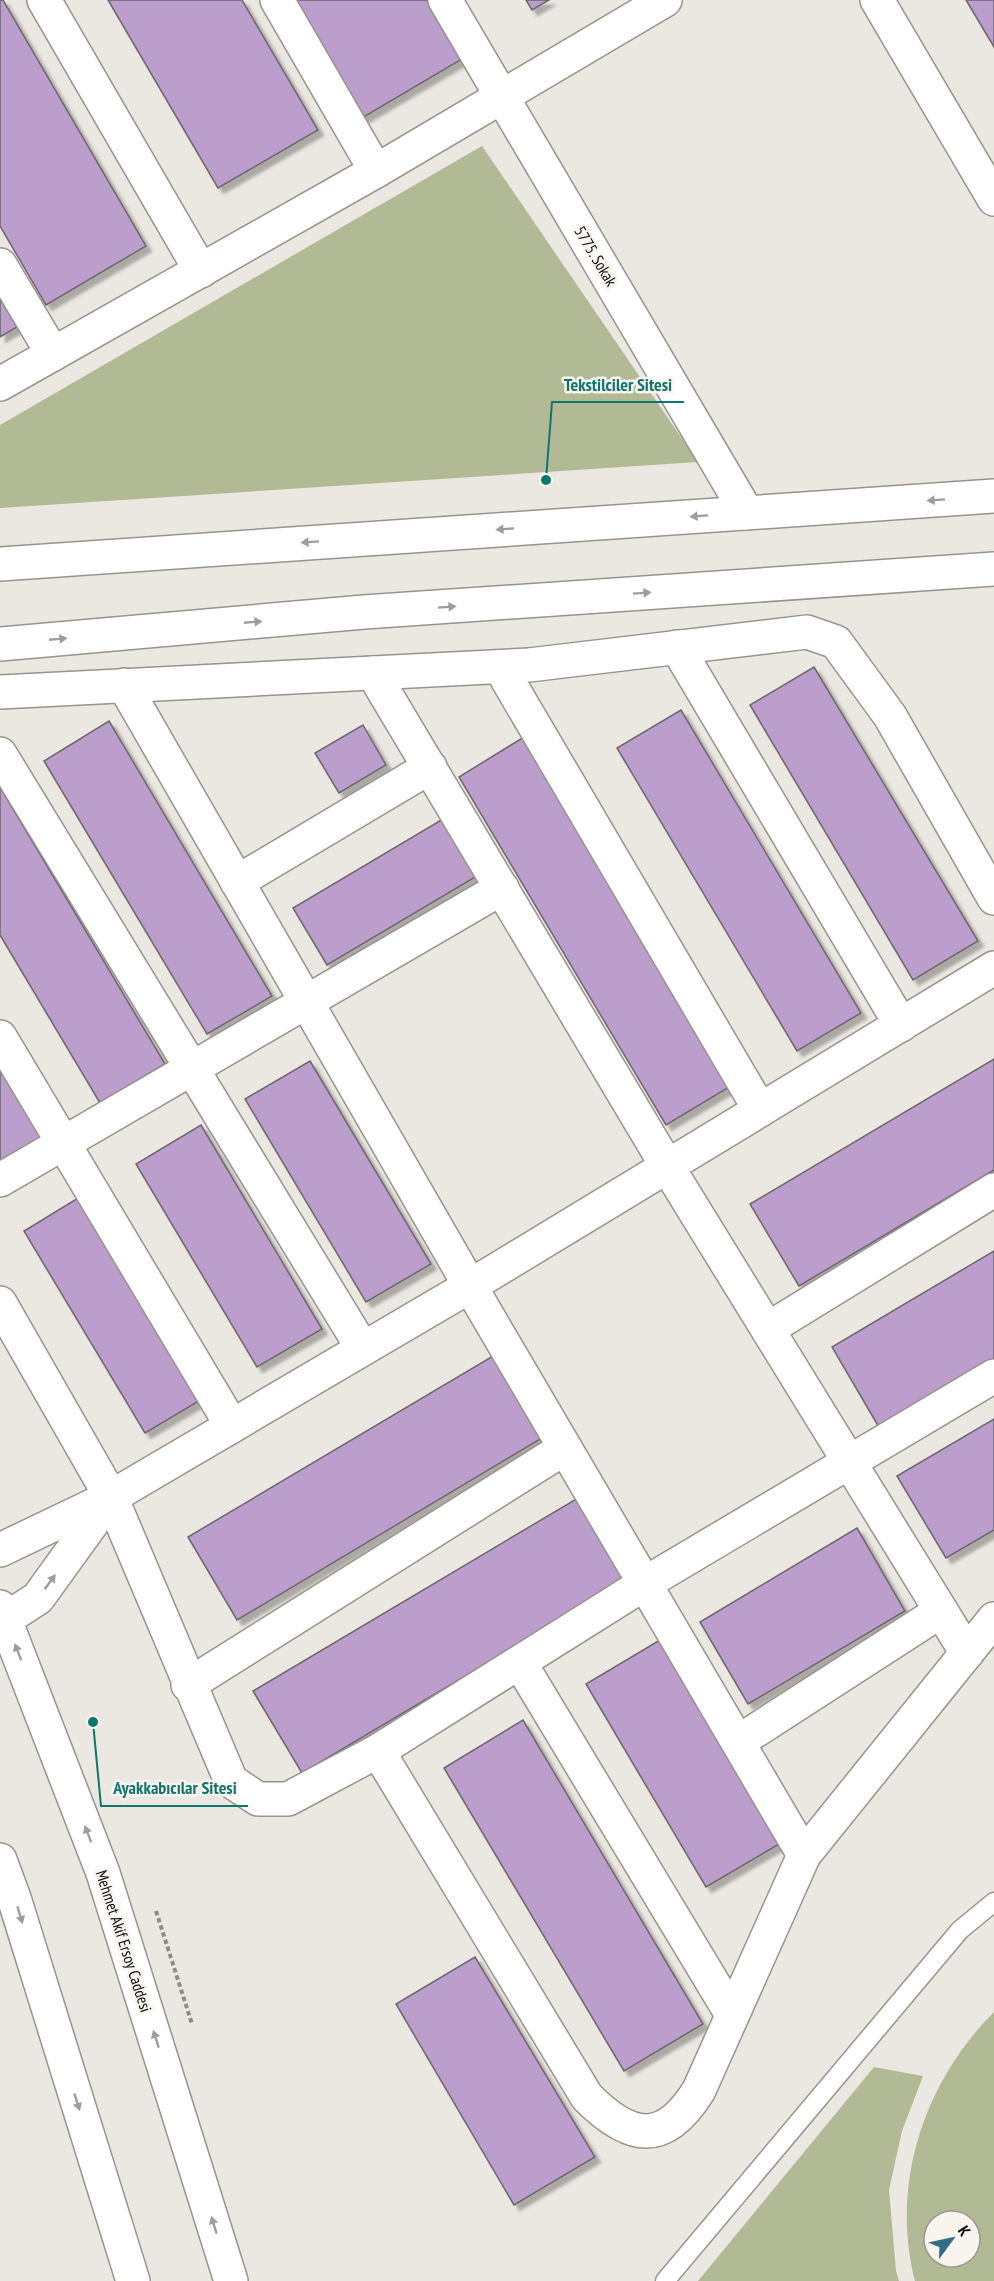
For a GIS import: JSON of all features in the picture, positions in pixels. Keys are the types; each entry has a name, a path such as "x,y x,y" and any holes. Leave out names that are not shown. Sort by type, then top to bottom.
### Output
{"street":[{"path":"45,0 201,271"},
{"path":"277,0 376,171"},
{"name":"5775. Sokak","path":"445,0 747,513"},
{"path":"0,384 376,171 665,0"},
{"path":"877,0 994,199"},
{"path":"0,264 53,354"},
{"path":"0,564 994,496"},
{"path":"0,644 364,612 994,569"},
{"path":"0,692 500,667 807,632 836,642 890,716 994,898"},
{"path":"677,647 900,1025"},
{"path":"500,667 760,1110"},
{"path":"373,673 667,1166 967,1653"},
{"path":"124,685 470,1286 804,1855"},
{"path":"0,754 363,1349"},
{"path":"237,882 430,767"},
{"path":"0,1180 305,1000 502,888"},
{"path":"0,1550 111,1497 470,1286 994,968"},
{"path":"0,1037 232,1426"},
{"path":"768,1329 994,1190"},
{"path":"0,1303 111,1497 188,1685 231,1781 258,1799 288,1799 378,1751 644,1584 994,1376"},
{"path":"188,1685 565,1448"},
{"path":"3,1613 38,1598 111,1497"},
{"path":"738,1742 941,1611"},
{"name":"Mehmet Akif Ersoy Caddesi","path":"3,1613 103,1873 231,2281"},
{"path":"378,1751 587,2097 609,2119 633,2132 669,2127 686,2111 699,2090 731,2013 804,1855 994,1619"},
{"path":"520,1663 731,2013"},
{"path":"0,1860 15,1901 133,2281"}],"lane":[{"path":"665,2281 960,1930 994,1902"}],"green space":[{"path":"482,146 698,462 0,508 0,425"},
{"path":"994,2012 994,2281 915,2281 908,2244 907,2208 911,2172 919,2136 932,2102 949,2070 969,2040"},
{"path":"874,2067 923,2076 902,2131 889,2190 896,2271 899,2281 698,2281"}],"building":[{"path":"0,0 3,0 146,246 46,305 0,226"},
{"path":"108,0 242,0 318,130 218,188"},
{"path":"293,0 427,0 462,59 362,118"},
{"path":"526,0 549,0 532,10"},
{"path":"966,0 994,0 994,47"},
{"path":"0,298 17,327 0,337"},
{"path":"814,667 978,941 913,980 750,705"},
{"path":"681,710 861,1013 797,1051 617,748"},
{"path":"109,721 272,996 207,1034 44,761"},
{"path":"363,725 386,765 339,793 315,753"},
{"path":"524,737 731,1086 666,1125 459,777"},
{"path":"0,787 165,1064 100,1103 0,935"},
{"path":"448,816 482,873 327,965 293,908"},
{"path":"0,1043 54,1134 0,1166"},
{"path":"994,1059 994,1170 799,1286 750,1204"},
{"path":"310,1061 431,1264 366,1302 245,1099"},
{"path":"201,1125 322,1329 257,1367 136,1164"},
{"path":"88,1192 209,1395 145,1433 24,1231"},
{"path":"994,1251 994,1362 880,1429 832,1347"},
{"path":"493,1356 542,1438 237,1620 188,1537"},
{"path":"994,1419 994,1530 946,1558 897,1476"},
{"path":"578,1498 627,1580 302,1773 253,1691"},
{"path":"857,1528 905,1611 748,1704 700,1622"},
{"path":"665,1637 786,1840 706,1887 586,1684"},
{"path":"523,1720 703,2024 624,2071 444,1768"},
{"path":"475,1957 595,2157 514,2205 396,2004"}],"place":[{"name":"Tekstilciler Sitesi","path":"546,480"},
{"name":"Ayakkabıcılar Sitesi","path":"93,1722"}]}
